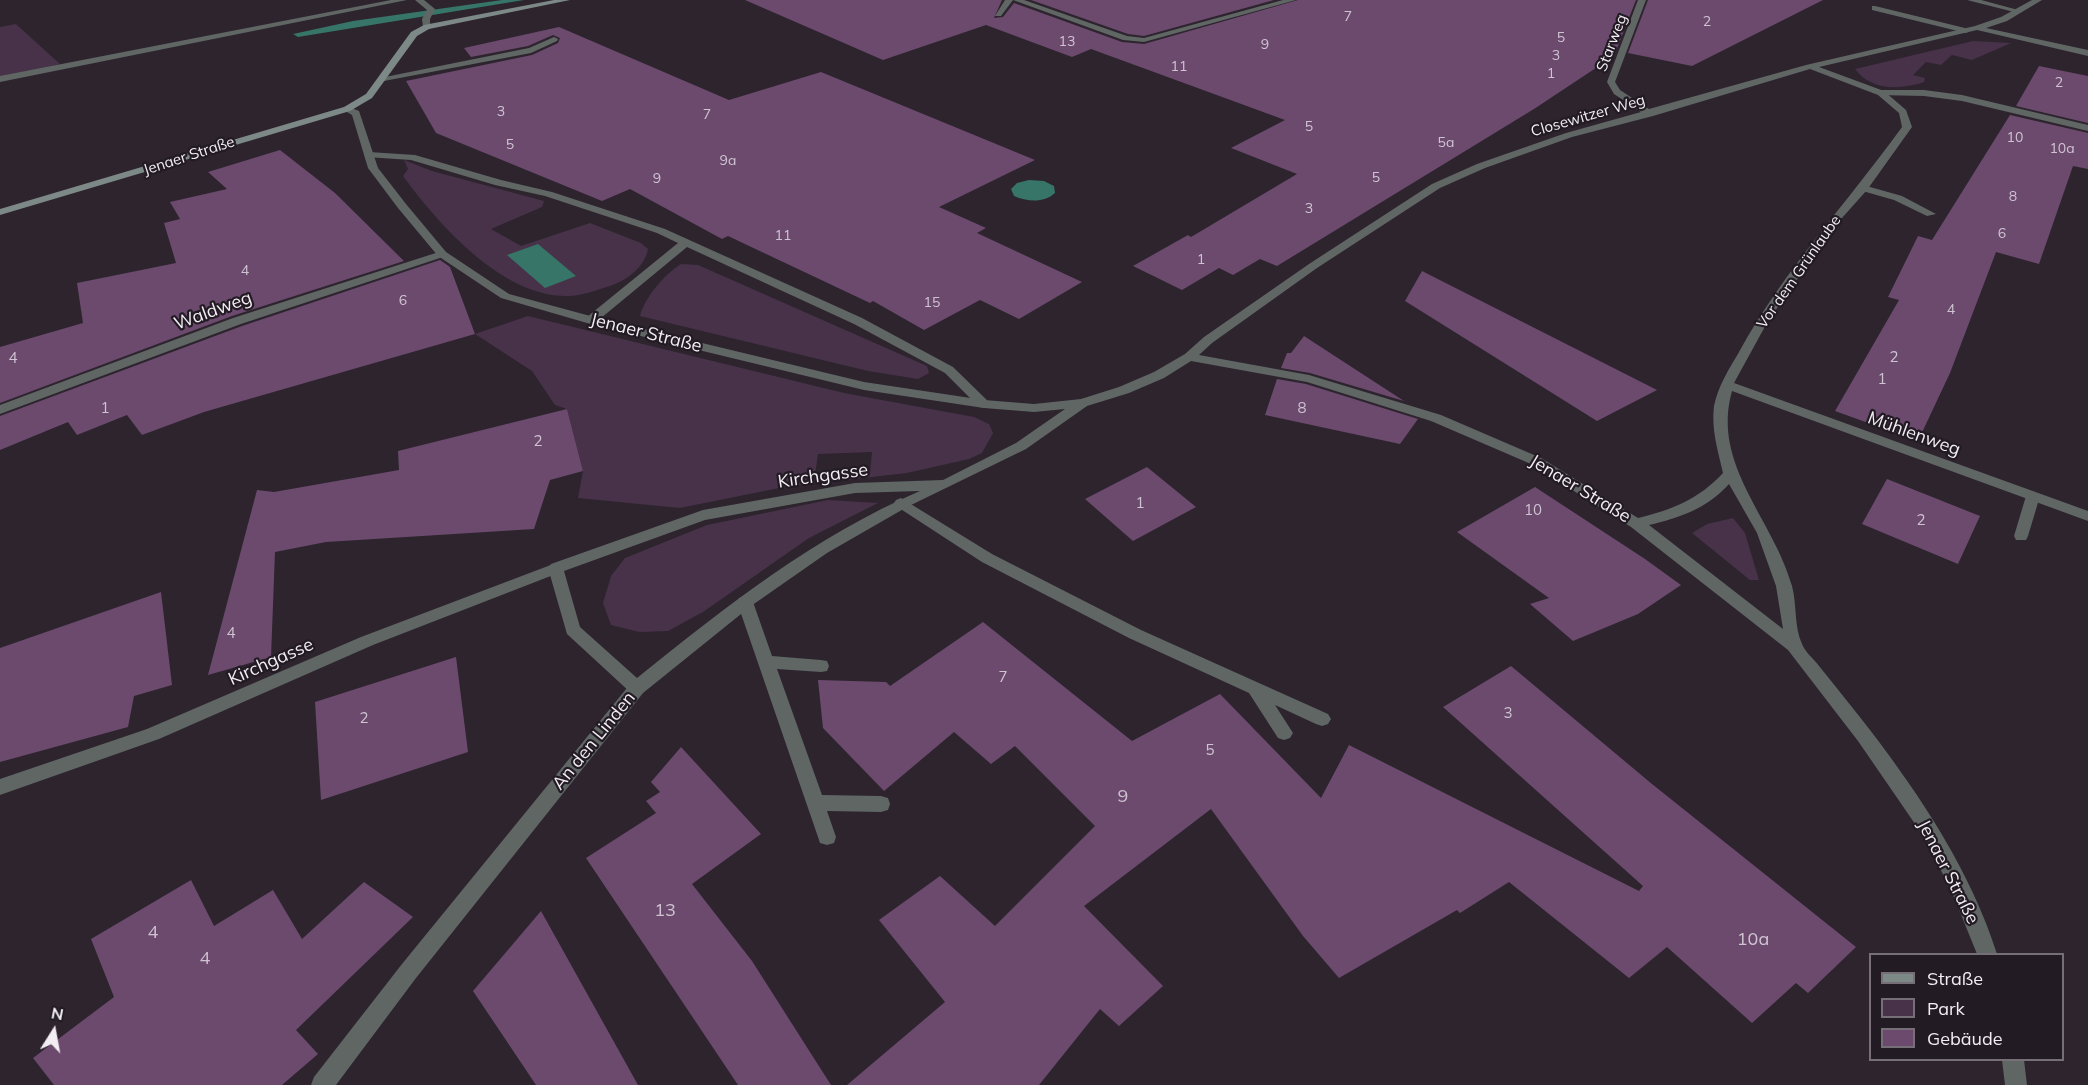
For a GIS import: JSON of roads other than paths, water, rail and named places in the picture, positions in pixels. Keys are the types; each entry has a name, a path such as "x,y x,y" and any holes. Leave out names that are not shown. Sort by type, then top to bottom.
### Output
{"street":[{"path":"0,79 403,0"},
{"path":"347,110 369,96 414,34 426,23 431,9 419,0"},
{"path":"426,23 566,0"},
{"path":"998,14 1009,0"},
{"path":"1017,0 1126,38 1144,40 1292,0"},
{"name":"Starweg","path":"1642,0 1611,82 1617,92 1650,114"},
{"path":"1971,0 2018,11"},
{"name":"Closewitzer Weg","path":"1189,357 1208,340 1313,266 1436,186 1546,142 1809,67 1977,28 2004,20 2038,0"},
{"path":"1875,8 1966,31"},
{"path":"1977,28 2088,53"},
{"path":"384,78 531,50 554,39"},
{"name":"Vor dem Grünlaube","path":"1809,67 1881,93 1924,93 1962,98 2088,128"},
{"name":"Vor dem Grünlaube","path":"1794,646 1784,586 1764,533 1730,474 1720,430 1721,406 1727,385 1762,321 1828,226 1863,188 1907,127 1903,112 1881,93"},
{"name":"Jenaer Straße","path":"0,212 347,110 356,113 373,168 442,254 505,296 591,320 864,386 984,404 1034,408 1082,404 1160,375 1189,357 1309,378 1436,418 1536,461 1636,523 1794,646 1864,736 1931,831 1960,887 1987,953"},
{"path":"369,155 412,157 499,183 548,194 661,231 858,321 949,370 984,404"},
{"path":"1863,188 1898,198 1930,214"},
{"path":"591,320 685,243"},
{"name":"Waldweg","path":"0,411 237,321 442,254"},
{"name":"Mühlenweg","path":"1727,385 2088,516"},
{"name":"Kirchgasse","path":"0,787 153,734 367,641 556,568 703,515 855,488 945,485 1021,446 1082,404"},
{"path":"1636,523 1673,515 1696,505 1716,492 1730,474"},
{"name":"An den Linden","path":"322,1085 409,971 637,688 812,552 901,503 945,485"},
{"path":"2021,536 2033,496"},
{"path":"901,503 987,558 1135,634 1322,719"},
{"path":"556,568 573,630 637,688"},
{"path":"745,602 768,662 827,837"},
{"path":"768,662 821,666"},
{"path":"1256,690 1284,733"},
{"path":"816,803 881,804"},
{"path":"2013,1061 2016,1085"}],"waterway":[{"path":"298,34 519,0"}]}
